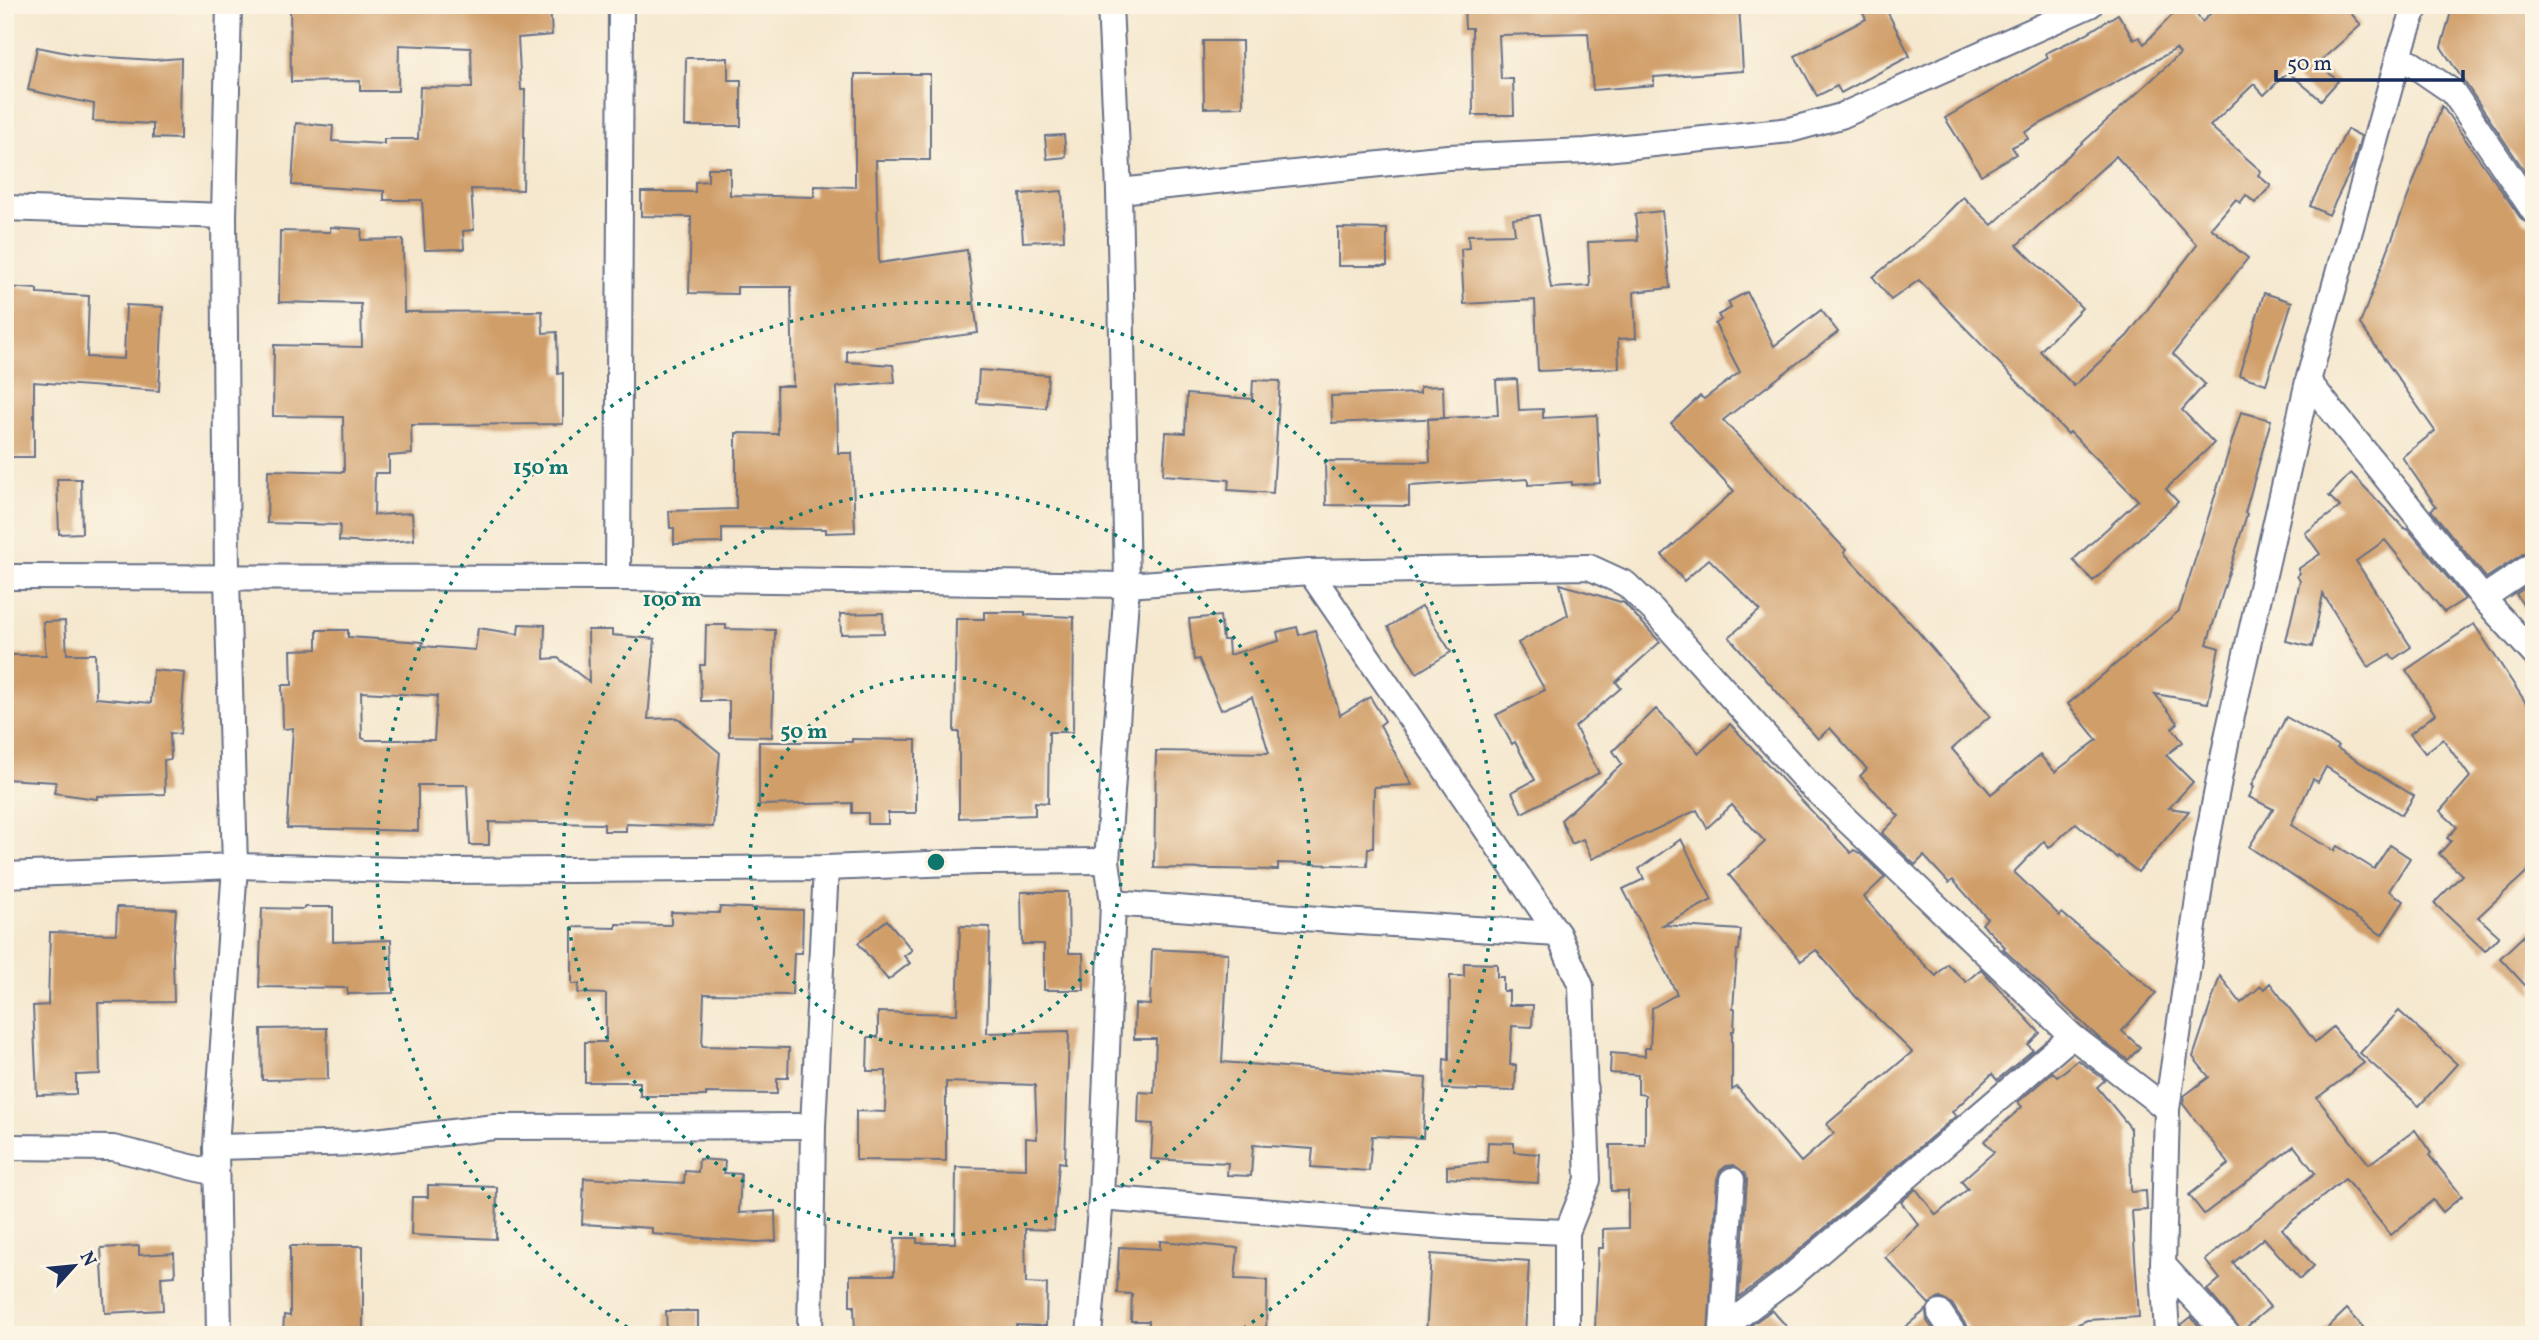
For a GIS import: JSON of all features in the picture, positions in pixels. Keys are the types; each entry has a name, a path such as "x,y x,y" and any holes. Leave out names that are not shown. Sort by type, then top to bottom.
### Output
{"street":[{"path":"219,1335 215,1173 235,866 227,578 224,216 229,5"},
{"path":"618,578 621,5"},
{"path":"1089,1335 1101,1198 1113,903 1107,861 1127,585 1119,191 1110,5"},
{"path":"1119,191 1448,157 1586,151 1790,130 1841,116 2090,5"},
{"path":"2162,1334 2167,1110 2205,852 2225,746 2308,381 2399,55 2416,5"},
{"path":"2399,55 2453,92 2534,212"},
{"path":"5,208 224,216"},
{"path":"2308,381 2483,598 2534,654"},
{"path":"2483,598 2534,564"},
{"path":"5,577 618,578 1127,585 1310,572 1589,568 1626,584 1653,610 1805,781 2072,1036 2167,1110"},
{"path":"1310,572 1558,934 1581,986 1588,1180 1567,1232 1567,1335"},
{"path":"5,875 235,866 445,871 826,869 979,862 1107,861"},
{"path":"810,1335 813,1126 826,869"},
{"path":"1113,903 1558,934"},
{"path":"1723,1332 2072,1036"},
{"path":"216,1147 358,1143 495,1127 813,1126"},
{"path":"5,1147 113,1148 215,1173"},
{"path":"1723,1332 1732,1180"},
{"path":"1101,1198 1469,1228 1567,1232"},
{"path":"2163,1265 2228,1335"},
{"path":"1940,1313 1955,1335"}],"building":[{"path":"290,5 431,5 431,9 550,5 552,35 518,38 521,90 525,90 523,190 471,189 474,230 463,231 464,249 425,250 422,200 384,200 384,191 292,185 296,123 333,126 332,141 384,144 384,139 418,139 420,87 472,88 471,48 399,45 398,91 360,91 360,81 291,82"},
{"path":"1464,5 1739,5 1743,71 1654,77 1654,85 1593,90 1588,33 1499,35 1501,79 1513,79 1514,115 1473,115 1472,28 1465,28"},
{"path":"1859,5 1884,5 1910,56 1841,93 1837,86 1817,96 1795,56 1866,19"},
{"path":"2182,5 2190,5 2202,22 2219,5 2344,5 2361,25 2318,63 2338,81 2321,100 2288,72 2264,95 2254,84 2210,126 2261,171 2258,175 2271,186 2255,203 2246,195 2240,203 2236,199 2211,228 2248,258 2173,354 2205,384 2182,410 2214,443 2166,489 2178,502 2093,581 2073,560 2138,500 2070,432 2068,434 1919,280 1891,300 1873,277 1925,235 1963,197 1992,225 2180,54 2176,49 2025,132 2028,139 2012,147 2016,154 1981,175 1945,118 2048,58 2046,53 2084,35 2118,14 2134,40 2139,37 2144,44","holes":["2116,156 2197,245 2127,336 2074,386 2040,351 2082,308 2017,245"]},
{"path":"2453,5 2534,5 2534,185 2441,47"},
{"path":"1203,41 1242,41 1243,107 1204,108"},
{"path":"37,47 77,55 154,60 181,58 180,139 153,138 153,124 93,121 94,104 28,90"},
{"path":"686,58 728,58 728,80 741,80 741,126 685,126"},
{"path":"855,74 930,74 930,160 876,160 879,263 967,250 978,333 847,351 847,362 893,365 895,382 837,387 838,453 852,453 855,532 826,533 826,529 722,528 722,543 674,544 674,528 670,528 669,511 736,509 736,433 778,434 777,386 793,386 791,287 737,287 737,294 689,293 691,217 641,216 641,192 695,192 695,182 708,181 708,168 730,168 730,195 814,197 814,186 855,187"},
{"path":"2442,106 2522,220 2534,227 2534,549 2486,578 2431,510 2436,506 2402,457 2435,431 2360,324"},
{"path":"2347,129 2361,136 2353,165 2329,215 2310,206"},
{"path":"1064,135 1066,157 1047,159 1045,136"},
{"path":"1062,191 1064,240 1023,242 1020,194"},
{"path":"1662,211 1670,288 1634,292 1636,338 1618,339 1619,368 1538,371 1535,300 1464,304 1461,249 1469,248 1468,235 1515,234 1513,219 1539,215 1551,288 1590,286 1588,242 1638,240 1635,214"},
{"path":"330,227 362,229 361,240 403,239 404,312 542,311 543,333 557,332 558,374 563,373 563,424 411,425 412,454 389,456 389,473 375,473 374,515 412,513 414,540 367,543 339,541 340,525 267,523 268,470 344,472 343,417 273,416 274,345 362,347 361,304 279,302 280,231 330,232"},
{"path":"1338,228 1387,229 1387,266 1338,266"},
{"path":"5,287 37,289 37,293 89,296 87,357 124,359 126,305 163,307 159,391 34,382 34,457 5,457"},
{"path":"1747,292 1774,346 1821,310 1838,332 1723,420 1846,550 1844,553 1915,628 1990,716 1952,749 1991,794 2040,755 2055,772 2097,740 2068,704 2179,611 2241,412 2271,420 2245,513 2247,514 2207,644 2219,648 2208,703 2155,694 2178,723 2172,728 2183,742 2166,755 2193,782 2169,808 2189,811 2138,872 2076,823 2049,848 2044,841 2014,872 2060,916 2062,913 2156,993 2122,1031 2140,1047 2128,1060 2102,1041 2003,949 2005,947 1982,924 1987,918 1953,880 1949,883 1924,856 1915,865 1882,833 1899,816 1860,776 1867,769 1830,728 1818,739 1729,637 1760,610 1709,559 1684,581 1662,555 1734,491 1671,423 1700,396 1704,399 1740,372 1715,324 1721,320 1718,315 1731,308 1728,302"},
{"path":"2264,293 2292,302 2266,384 2239,375"},
{"path":"979,370 1048,375 1046,408 977,403"},
{"path":"1517,379 1519,410 1543,409 1543,418 1597,415 1600,483 1528,485 1528,479 1409,486 1409,506 1326,505 1325,461 1430,462 1428,419 1498,415 1496,380"},
{"path":"1253,380 1280,381 1273,493 1228,490 1229,480 1163,475 1166,432 1185,433 1187,394 1252,399"},
{"path":"1443,386 1444,418 1332,423 1331,396 1420,393 1420,387"},
{"path":"2351,473 2409,530 2465,599 2444,612 2385,540 2356,561 2411,647 2394,659 2390,654 2368,667 2323,594 2312,647 2286,641 2300,581 2297,576 2300,573 2298,569 2320,554 2305,533 2340,507 2329,496"},
{"path":"57,479 81,479 82,533 59,534"},
{"path":"2534,582 2534,622 2516,594"},
{"path":"1560,584 1624,603 1660,642 1616,682 1621,688 1575,727 1599,773 1522,813 1512,792 1535,780 1515,742 1512,744 1496,715 1545,690 1518,643 1568,615"},
{"path":"1422,606 1451,652 1417,673 1388,627"},
{"path":"984,612 1025,612 1025,615 1074,617 1073,732 1049,732 1048,803 1035,802 1035,815 959,818 959,732 954,732 956,619 984,619"},
{"path":"883,613 884,633 841,634 840,614"},
{"path":"1220,616 1223,640 1228,640 1229,655 1279,641 1277,632 1297,627 1299,635 1315,630 1340,715 1370,697 1385,721 1380,725 1412,785 1374,787 1373,848 1368,848 1367,866 1278,863 1278,870 1154,868 1156,751 1269,753 1252,697 1221,710 1199,659 1194,660 1189,619"},
{"path":"65,621 67,654 95,654 96,698 151,703 153,670 185,673 180,734 170,733 171,759 164,760 165,794 97,796 97,799 54,793 56,782 5,779 5,655 46,655 43,622"},
{"path":"519,624 545,625 544,659 558,658 589,682 588,630 612,630 612,635 655,639 648,719 678,718 720,753 713,827 626,824 626,831 604,831 604,824 489,822 489,845 470,845 467,785 418,785 418,831 287,828 293,728 283,729 282,685 292,685 291,650 317,649 317,630 348,630 348,637 423,642 422,646 475,650 478,628 518,634","holes":["361,692 437,696 434,740 362,738"]},
{"path":"2474,624 2534,715 2534,865 2478,917 2499,936 2485,951 2434,903 2462,875 2439,854 2451,841 2447,838 2457,827 2440,811 2470,777 2443,739 2425,753 2410,734 2435,714 2406,670"},
{"path":"706,625 726,625 726,629 775,630 772,737 729,736 729,701 701,701 700,665 705,665"},
{"path":"1656,709 1699,753 1730,724 1851,853 1854,850 1861,854 1885,877 1864,897 1936,976 1947,964 1966,982 1981,969 2040,1033 2028,1045 2033,1050 1997,1080 1992,1074 1952,1112 1956,1116 1779,1267 1739,1297 1747,1180 1745,1173 1734,1165 1726,1166 1720,1171 1717,1179 1708,1335 1595,1330 1598,1248 1603,1248 1603,1229 1628,1228 1628,1191 1611,1191 1610,1145 1645,1145 1645,1095 1638,1094 1638,1075 1610,1073 1611,1053 1645,1056 1645,1048 1650,1048 1652,1008 1677,994 1623,889 1644,879 1639,869 1681,839 1712,900 1663,925 1741,930 1733,1009 1732,1090 1737,1087 1801,1162 1834,1133 1827,1124 1912,1052 1856,997 1816,950 1801,961 1729,875 1765,842 1732,805 1707,828 1697,810 1592,859 1583,839 1572,844 1561,820 1622,764 1613,751"},
{"path":"2286,717 2338,746 2337,748 2414,796 2402,815 2326,767 2318,782 2313,779 2291,825 2334,851 2337,846 2374,869 2390,845 2410,858 2389,891 2404,901 2382,935 2249,847 2273,809 2249,797 2254,787 2252,785"},
{"path":"852,739 916,740 916,813 888,813 888,824 868,824 868,813 852,813 852,803 759,805 759,742 852,742"},
{"path":"1021,892 1068,892 1069,953 1083,953 1084,990 1044,990 1044,944 1022,944"},
{"path":"117,907 176,909 174,1002 98,1003 100,1074 76,1075 76,1094 37,1095 33,1006 48,1005 50,932 116,934"},
{"path":"333,907 333,942 391,940 393,993 348,994 347,988 259,987 262,908"},
{"path":"720,907 803,910 802,953 794,953 792,995 704,994 702,1046 789,1048 788,1078 777,1078 777,1094 640,1096 640,1082 585,1082 585,1042 606,1042 606,994 578,993 579,984 572,984 572,927 616,928 616,924 671,925 671,912 719,913"},
{"path":"887,920 912,950 904,956 910,963 888,980 858,943"},
{"path":"960,926 990,927 987,1033 1069,1031 1065,1163 1059,1162 1054,1230 1025,1229 1026,1283 1047,1284 1046,1326 1016,1325 1016,1335 855,1335 854,1306 850,1306 850,1275 894,1275 895,1238 917,1238 917,1243 955,1243 956,1167 1026,1169 1026,1138 1037,1139 1035,1085 946,1082 946,1161 856,1160 856,1111 885,1112 886,1071 867,1071 868,1037 878,1037 878,1012 957,1014"},
{"path":"2534,926 2534,995 2500,958"},
{"path":"1152,949 1228,953 1222,1062 1426,1078 1423,1138 1372,1136 1369,1171 1311,1167 1313,1149 1253,1145 1251,1176 1227,1175 1228,1163 1151,1159 1153,1124 1138,1123 1139,1092 1154,1093 1156,1039 1134,1039 1135,1004 1150,1005"},
{"path":"1464,963 1497,964 1497,977 1503,977 1503,991 1509,991 1509,1005 1533,1005 1532,1027 1512,1026 1510,1065 1516,1065 1515,1091 1443,1089 1444,1059 1449,1060 1450,976 1464,976"},
{"path":"2220,976 2241,1003 2261,986 2264,989 2270,983 2315,1042 2333,1027 2364,1063 2317,1098 2369,1164 2415,1130 2431,1153 2429,1155 2462,1196 2443,1212 2433,1200 2391,1235 2345,1179 2282,1229 2314,1266 2300,1279 2264,1238 2233,1263 2270,1307 2242,1331 2207,1290 2220,1279 2205,1260 2315,1173 2294,1146 2204,1214 2189,1195 2229,1164 2183,1104 2184,1096 2209,1077 2193,1057"},
{"path":"2399,1011 2457,1064 2419,1106 2360,1053"},
{"path":"327,1028 328,1079 262,1080 261,1029"},
{"path":"2078,1060 2105,1080 2097,1087 2130,1127 2131,1192 2146,1191 2147,1210 2132,1211 2139,1317 2087,1320 2055,1335 1970,1335 1952,1304 1940,1298 1929,1304 1885,1257 1919,1225 1901,1202 1916,1189 1936,1215 1968,1189 1961,1181 1994,1152 1984,1141 2022,1107 2018,1102 2053,1072 2057,1077"},
{"path":"1488,1142 1514,1143 1514,1152 1540,1154 1538,1183 1447,1178 1447,1166 1487,1162"},
{"path":"699,1159 725,1161 724,1173 741,1174 739,1213 775,1211 776,1241 756,1242 652,1234 652,1228 582,1224 584,1178 684,1183 685,1171 698,1172"},
{"path":"428,1185 497,1187 496,1239 411,1235 412,1197 428,1197"},
{"path":"1160,1241 1238,1248 1235,1279 1267,1280 1266,1335 1149,1335 1149,1321 1131,1321 1132,1294 1117,1293 1119,1247 1160,1249"},
{"path":"139,1246 139,1255 174,1253 175,1276 161,1277 163,1310 105,1313 101,1248"},
{"path":"290,1246 363,1246 363,1335 283,1335 284,1315 290,1316"},
{"path":"1431,1254 1529,1261 1525,1335 1426,1335"},
{"path":"2347,1309 2370,1335 2320,1335"},
{"path":"1772,1310 1794,1335 1758,1335 1750,1326"},
{"path":"1926,1310 1927,1321 1937,1335 1895,1335"},
{"path":"666,1311 698,1311 698,1335 667,1335"},
{"path":"2191,1317 2207,1335 2182,1335 2181,1325"}]}
